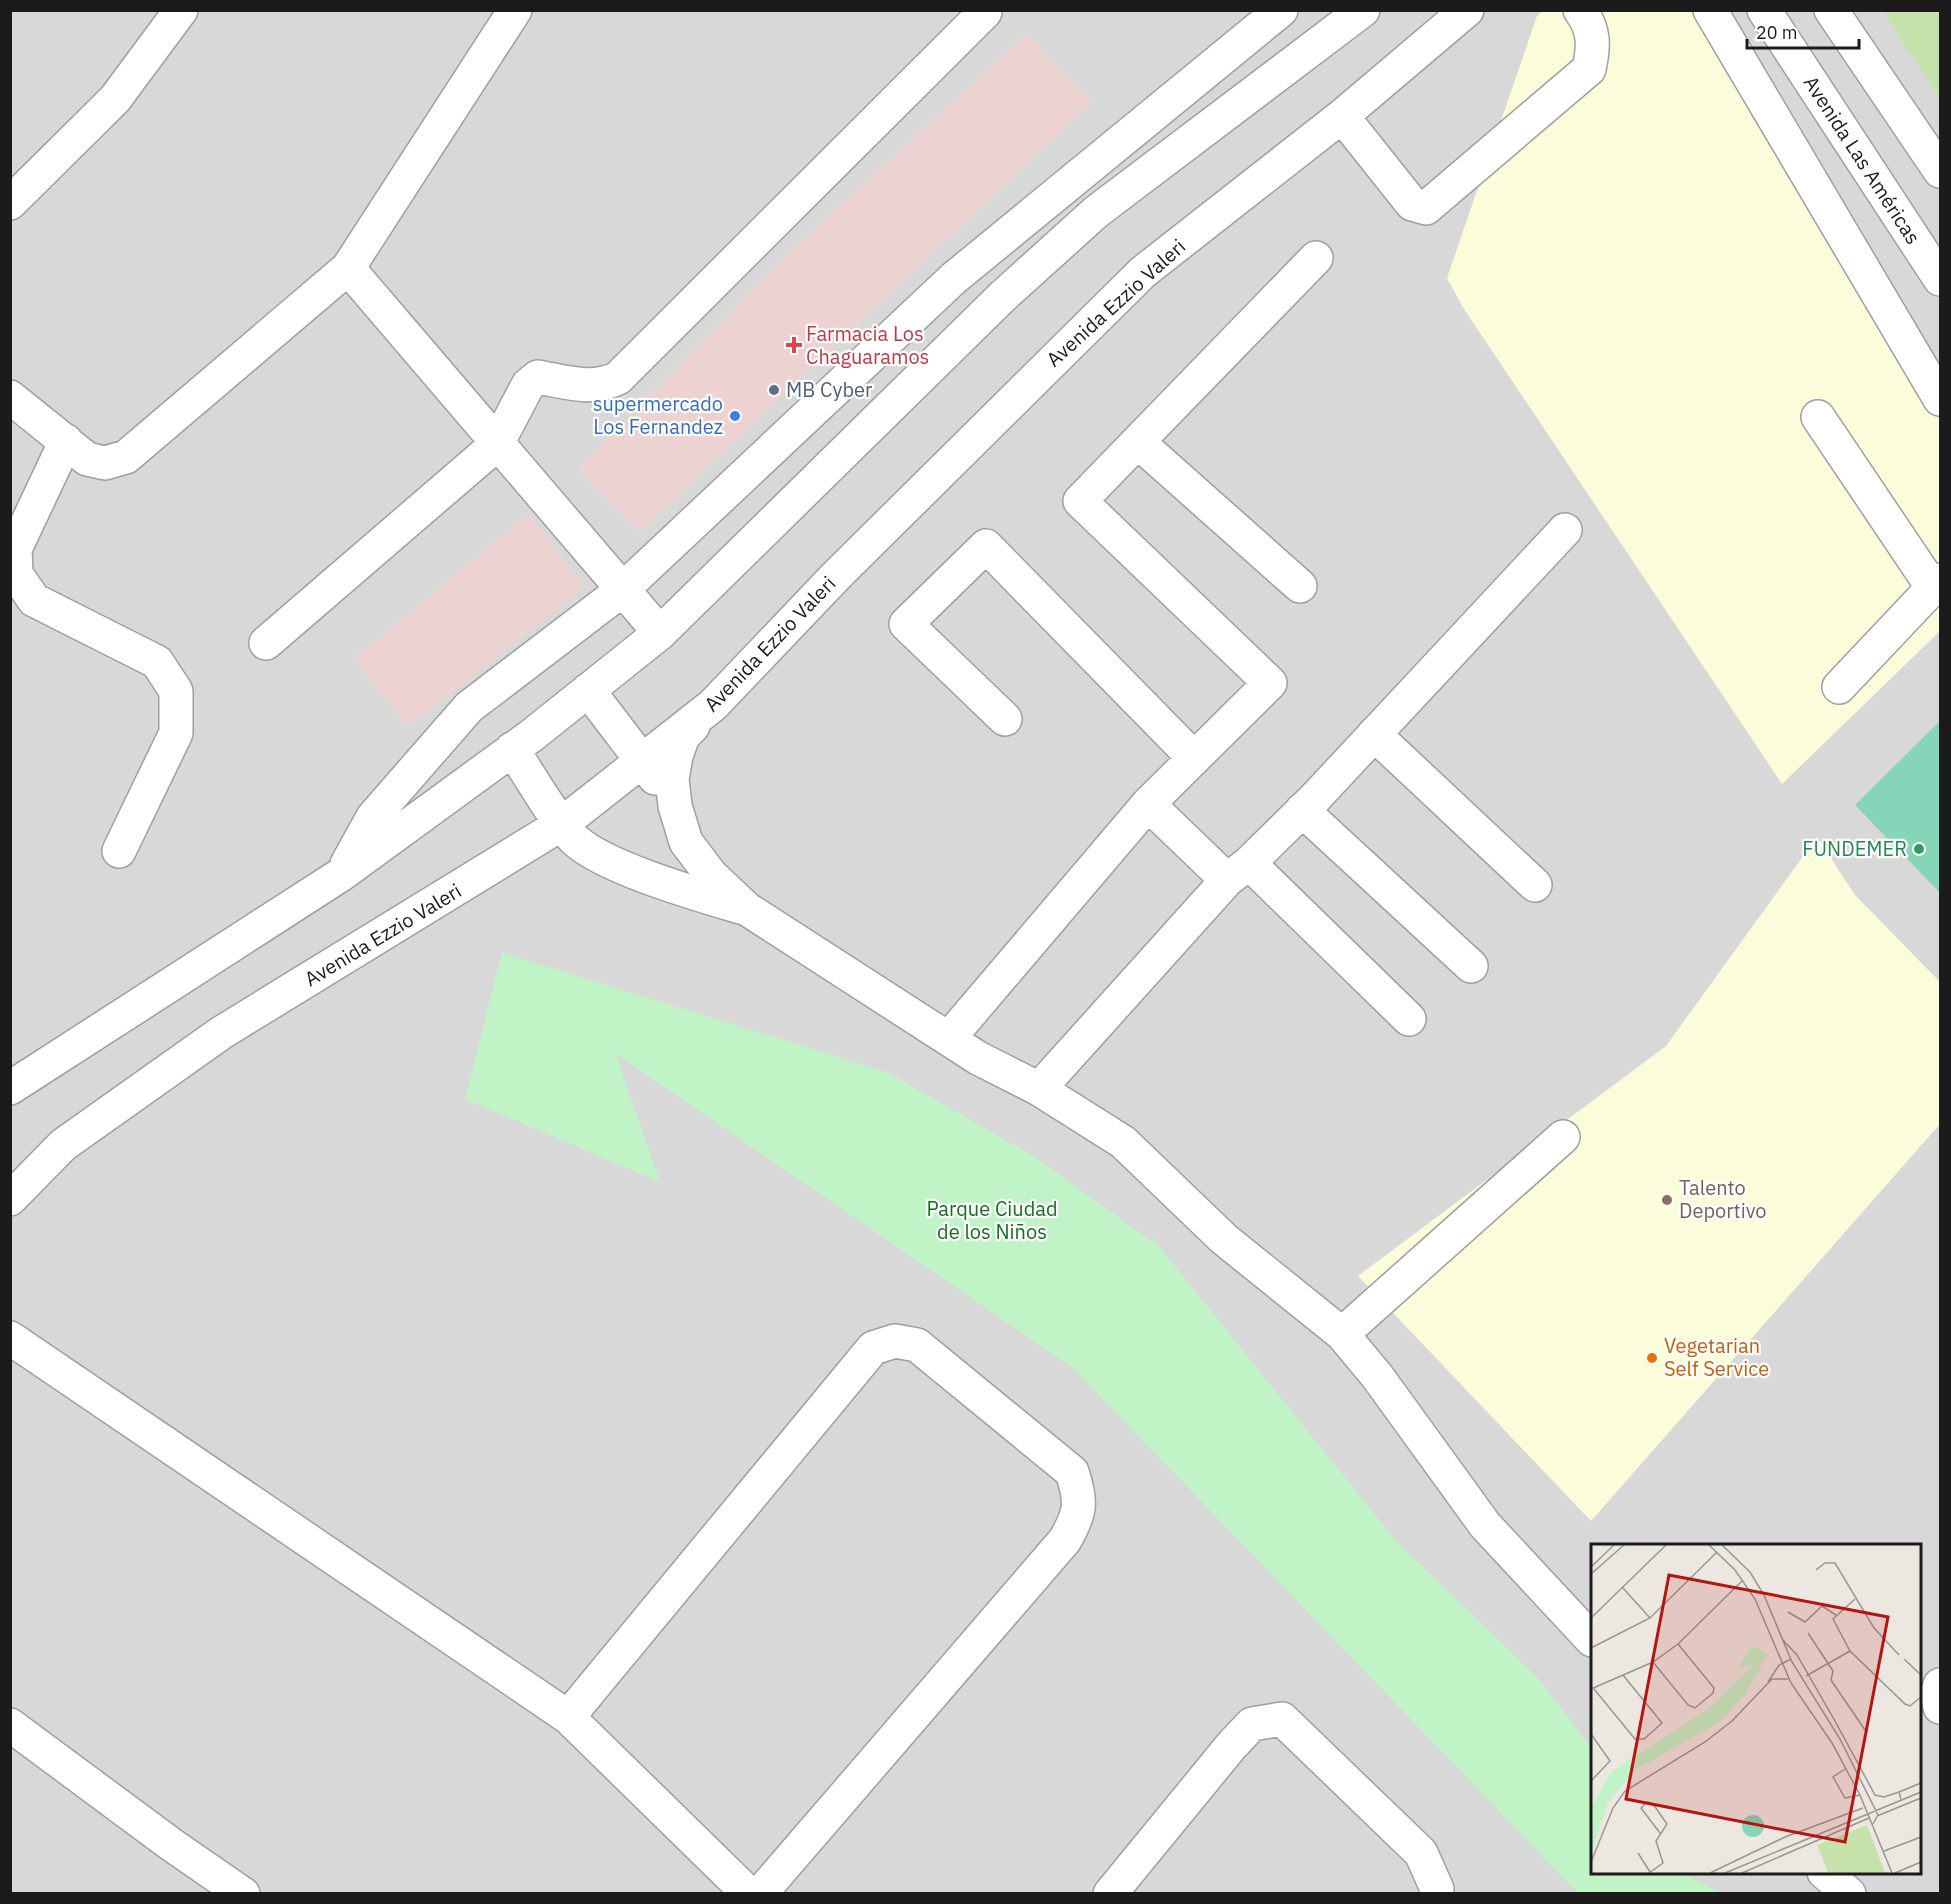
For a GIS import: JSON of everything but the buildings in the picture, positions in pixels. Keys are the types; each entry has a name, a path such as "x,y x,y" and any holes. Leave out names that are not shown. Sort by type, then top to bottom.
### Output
{"street":[{"path":"10,203 116,99 181,10"},
{"path":"10,397 87,459 105,463 126,458 348,268 515,10"},
{"path":"342,874 373,817 469,707 621,591 954,278 1281,10"},
{"name":"Avenida Ezzio Valeri","path":"10,1199 63,1145 221,1033 563,823 713,705 836,576 1143,272 1342,116 1467,10"},
{"path":"1342,116 1412,204 1426,208 1589,69 1594,43 1589,22 1580,10"},
{"path":"1710,10 1941,399"},
{"name":"Avenida Las Américas","path":"1764,10 1941,279"},
{"path":"1831,10 1941,171"},
{"path":"266,643 497,444 528,385 538,377 578,385 603,385 618,378 985,12"},
{"path":"10,1088 342,874 512,750 660,633 990,309 1096,212 1358,12"},
{"path":"949,1038 1148,804 1270,683 1080,501 1316,258"},
{"path":"348,268 621,591 660,633"},
{"path":"954,278 990,309"},
{"path":"1818,417 1937,584 1839,687"},
{"path":"66,441 15,549 16,574 34,600 157,662 176,691 176,733 119,850"},
{"path":"1137,442 1300,586"},
{"path":"1039,1089 1238,872 1302,810 1565,530"},
{"path":"1005,719 906,624 986,546 1193,757"},
{"path":"588,690 675,806"},
{"path":"713,705 683,736 672,779 675,806 686,842 696,858 747,909 978,1058 1039,1089 1123,1142 1224,1239 1342,1334 1377,1376 1485,1525 1591,1638"},
{"path":"1374,734 1535,885"},
{"path":"512,750 576,840 605,858 695,893 747,909"},
{"path":"1148,804 1238,872 1409,1019"},
{"path":"1302,810 1471,966"},
{"path":"1342,1334 1563,1137"},
{"path":"10,1338 568,1717 749,1893"},
{"path":"568,1717 873,1348 895,1341 917,1345 1072,1472 1081,1498 1077,1520 1065,1540 760,1893"},
{"path":"1941,1685 1937,1694 1941,1707"},
{"path":"1110,1893 1245,1731 1252,1724 1282,1719 1421,1853 1437,1893"},
{"path":"10,1725 172,1845 243,1893"},
{"path":"1826,1874 1850,1893"}],"shaded area":[{"path":"1544,10 1691,11 1940,388 1940,631 1782,784 1464,309 1447,278 1537,16"},
{"path":"11,11 1940,11 1940,1893 11,1893"},
{"path":"1027,34 1091,102 640,531 578,469 792,250"},
{"path":"529,514 584,587 408,727 355,658"},
{"name":"Talento Deportivo","path":"1817,837 1855,895 1940,982 1940,1124 1591,1521 1358,1276 1666,1046"}],"green space":[{"path":"1883,11 1940,11 1940,99"},
{"name":"FUNDEMER","path":"1940,721 1940,893 1855,805"},
{"name":"Parque Ciudad de los Niños","path":"502,953 887,1072 1035,1157 1151,1241 1153,1239 1397,1542 1538,1678 1591,1748 1591,1874 1689,1874 1692,1878 1721,1893 1578,1893 1073,1368 615,1053 660,1182 465,1099"}],"place":[{"name":"Farmacia Los Chaguaramos","path":"794,345"},
{"name":"MB Cyber","path":"774,390"},
{"name":"supermercado Los Fernandez","path":"735,416"},
{"name":"FUNDEMER","path":"1919,849"},
{"name":"Talento Deportivo","path":"1667,1200"},
{"name":"Vegetarian Self Service","path":"1652,1358"}]}
